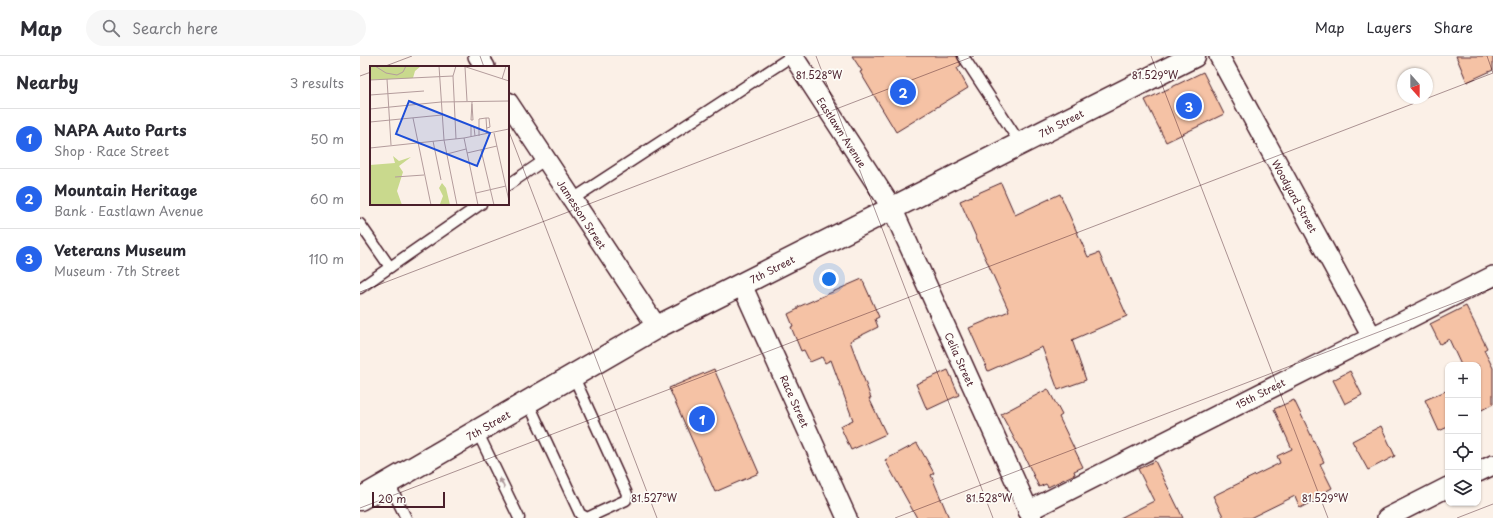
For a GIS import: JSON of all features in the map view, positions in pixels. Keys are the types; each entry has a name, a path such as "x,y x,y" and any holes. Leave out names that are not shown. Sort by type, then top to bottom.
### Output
{"main road":[{"name":"7th Street","path":"360,500 657,327 1194,56"}],"street":[{"path":"478,56 484,66"},
{"name":"Eastlawn Avenue","path":"792,56 892,208"},
{"name":"Woodyard Street","path":"1219,56 1372,337"},
{"name":"Jamesson Street","path":"509,104 657,327"},
{"name":"Celia Street","path":"892,208 1030,514"},
{"name":"15th Street","path":"1030,514 1493,276"},
{"name":"Race Street","path":"742,285 847,518"},
{"path":"1481,471 1493,465"},
{"path":"1387,518 1445,489"}],"lane":[{"path":"573,199 792,56"},
{"path":"963,56 1020,143"},
{"path":"509,184 546,159"},
{"path":"360,288 480,205"},
{"path":"360,224 390,267"},
{"path":"528,402 580,514 587,518 626,500 627,494 573,375"},
{"path":"477,431 519,518"},
{"path":"389,483 406,518"}],"building":[{"path":"852,56 957,56 961,65 957,68 968,88 896,132"},
{"path":"1456,56 1493,56 1493,70 1467,82"},
{"path":"1203,72 1224,114 1166,142 1145,100"},
{"path":"1001,183 1015,215 1060,194 1088,257 1099,253 1127,316 1072,340 1086,380 1058,390 1042,347 988,371 969,328 1009,311 960,201"},
{"path":"862,279 879,317 875,319 878,327 850,341 871,398 869,398 886,434 851,450 840,426 853,420 831,360 825,363 822,357 810,362 804,350 801,351 791,327 793,326 788,314 798,309 798,307"},
{"path":"1466,306 1487,348 1484,350 1493,368 1493,404 1481,410 1481,362 1460,362 1449,339 1440,344 1430,324"},
{"path":"714,369 759,473 715,492 669,388"},
{"path":"948,370 959,395 927,410 916,384"},
{"path":"1350,371 1362,395 1345,404 1333,380"},
{"path":"1048,389 1062,415 1059,417 1083,467 1074,471 1075,474 1048,487 1046,484 1039,487 1021,449 1001,414"},
{"path":"1445,391 1445,428 1439,431 1425,400"},
{"path":"1294,400 1324,462 1320,464 1332,488 1317,496 1319,498 1300,508 1295,496 1250,518 1224,518 1213,496 1280,463 1277,456 1292,449 1274,409"},
{"path":"1381,426 1395,456 1368,470 1352,441"},
{"path":"917,443 934,473 931,475 949,518 917,518 885,460"},
{"path":"1155,461 1183,518 1120,518 1154,501 1138,469"}],"place":[{"name":"Mountain Heritage","path":"903,92"},
{"name":"Veterans Museum","path":"1189,106"},
{"name":"NAPA Auto Parts","path":"702,419"}]}
